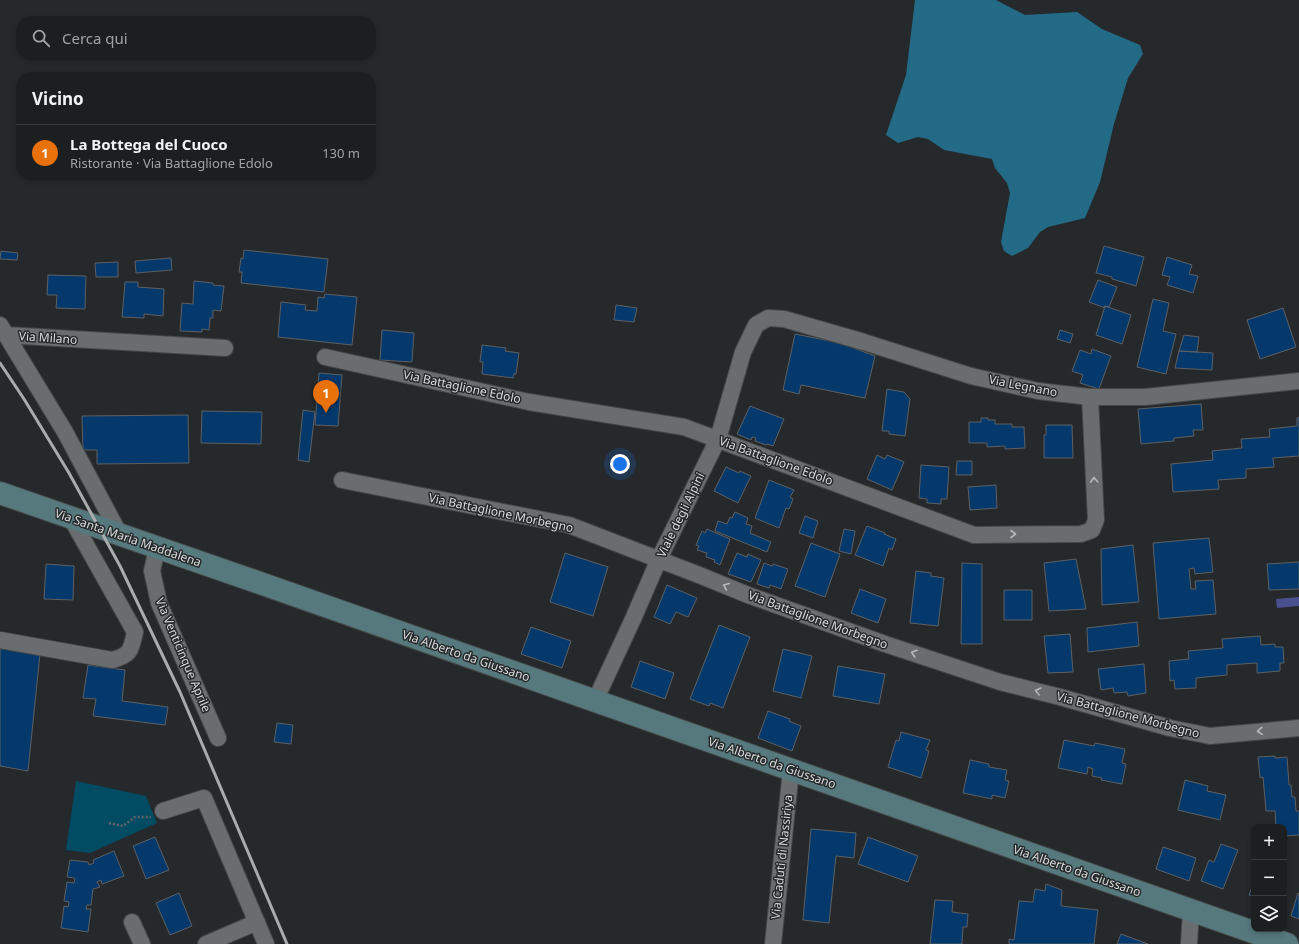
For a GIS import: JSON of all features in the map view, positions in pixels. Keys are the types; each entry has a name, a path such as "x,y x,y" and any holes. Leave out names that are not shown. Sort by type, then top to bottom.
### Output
{"street":[{"name":"Via Legnano","path":"756,325 768,318 784,319 864,342 971,376 1038,391 1090,397 1145,397 1299,381"},
{"name":"Viale degli Alpini","path":"595,701 633,620 659,559 718,439 743,352 756,325"},
{"name":"Via Milano","path":"3,330 225,348"},
{"name":"Via Milano","path":"3,330 65,432 120,535"},
{"name":"Via Battaglione Edolo","path":"325,357 529,402 684,427 974,535 1081,534 1092,530 1096,520 1090,397"},
{"name":"Via Battaglione Morbegno","path":"342,480 569,525 748,595 900,649 1000,682 1170,728 1210,736 1299,728"},
{"name":"Via Santa Maria Maddalena","path":"0,494 257,582"},
{"path":"0,640 112,660 124,657 132,648 135,632 70,518"},
{"name":"Via Venticinque Aprile","path":"157,548 152,572 159,603 218,738"},
{"name":"Via Alberto da Giussano","path":"257,582 1287,944"},
{"name":"Via Caduti di Nassiriya","path":"773,944 791,770"},
{"path":"163,812 204,798 266,944"},
{"path":"1189,944 1191,910"},
{"path":"132,922 142,944"},
{"path":"206,944 257,922"}],"path":[{"path":"109,823 123,826 135,817 148,818 163,812"}],"shaded area":[{"path":"915,0 996,0 1025,15 1077,12 1102,29 1140,45 1143,54 1128,78 1114,124 1100,182 1085,218 1048,227 1040,232 1028,248 1012,256 1004,251 1001,242 1010,193 1007,183 995,168 992,159 944,150 928,139 918,137 898,143 886,135 906,75"},
{"path":"1299,597 1299,606 1277,608 1276,599"},
{"path":"76,781 146,796 157,823 90,853 66,850"}],"building":[{"path":"1104,246 1144,257 1136,286 1096,273"},
{"path":"244,250 328,259 324,292 241,283 242,272 239,272"},
{"path":"1,251 18,253 17,260 0,259"},
{"path":"1167,257 1192,265 1189,274 1198,276 1193,293 1167,285 1170,277 1162,275"},
{"path":"171,258 172,270 136,273 135,261"},
{"path":"118,262 118,277 96,277 95,263"},
{"path":"48,275 86,276 85,309 56,308 57,295 47,295"},
{"path":"1098,280 1117,287 1109,307 1105,306 1105,308 1089,302"},
{"path":"194,281 224,286 221,311 213,310 213,318 210,318 209,330 202,329 202,332 180,331 182,303 193,304"},
{"path":"125,282 138,282 138,287 164,289 163,316 144,314 144,318 122,317"},
{"path":"325,294 357,297 352,345 278,337 281,302 306,305 305,310 317,311 318,297 324,298"},
{"path":"1153,299 1169,303 1163,331 1176,334 1166,374 1137,367"},
{"path":"616,305 637,308 634,322 614,320"},
{"path":"1105,306 1131,315 1122,344 1096,335"},
{"path":"1283,308 1296,347 1260,359 1247,320"},
{"path":"382,330 414,333 412,362 380,360"},
{"path":"1060,330 1073,334 1070,343 1057,339"},
{"path":"795,334 840,343 875,356 865,398 801,385 799,394 783,390"},
{"path":"1184,335 1199,337 1197,352 1179,351"},
{"path":"482,345 506,348 505,351 519,353 516,374 514,374 513,378 482,374 483,362 480,362"},
{"path":"1092,349 1111,356 1099,389 1080,383 1083,375 1072,371 1080,350 1091,354"},
{"path":"1179,351 1213,353 1212,370 1175,368"},
{"path":"319,373 342,375 338,426 315,425"},
{"path":"887,389 904,392 910,399 905,436 889,434 889,431 882,431"},
{"path":"1201,404 1203,430 1193,430 1194,436 1174,438 1174,441 1141,444 1138,409"},
{"path":"750,406 784,419 773,446 755,441 756,438 752,437 751,440 737,434"},
{"path":"303,410 315,412 309,462 298,460"},
{"path":"202,411 262,412 261,444 201,443"},
{"path":"188,415 189,463 97,464 97,450 83,450 82,416"},
{"path":"1299,417 1299,456 1273,458 1274,467 1246,469 1246,478 1218,480 1219,489 1173,492 1171,464 1213,460 1212,451 1242,448 1241,439 1270,437 1269,429 1297,426 1297,418"},
{"path":"981,418 995,420 995,424 1012,424 1012,427 1024,427 1025,448 1005,449 1005,446 987,447 987,443 969,443 969,422 981,422"},
{"path":"1046,425 1072,425 1073,458 1044,458 1044,435 1046,435"},
{"path":"877,455 885,459 887,455 904,462 892,490 867,479"},
{"path":"957,461 972,461 972,475 956,475"},
{"path":"921,465 949,467 947,499 941,499 941,504 927,503 927,499 919,498"},
{"path":"726,467 739,473 740,471 751,476 738,503 714,491"},
{"path":"769,480 794,490 790,497 793,499 789,509 786,508 779,528 755,518"},
{"path":"996,485 997,508 970,510 968,487"},
{"path":"735,512 748,518 746,524 752,526 750,533 771,542 767,552 715,531 718,521 727,524 730,517 732,518"},
{"path":"805,516 818,521 813,538 799,533"},
{"path":"867,526 896,539 892,550 889,548 883,566 855,555"},
{"path":"707,529 730,539 720,565 714,562 715,560 706,557 707,553 697,550 699,546 696,545 702,531 705,533"},
{"path":"844,529 855,531 851,554 839,551"},
{"path":"1209,538 1213,572 1195,574 1194,568 1189,569 1191,589 1196,589 1195,581 1213,580 1216,614 1159,619 1153,543"},
{"path":"811,543 840,554 825,597 795,586"},
{"path":"1133,545 1139,602 1102,605 1101,549"},
{"path":"565,553 608,567 593,616 550,602"},
{"path":"737,553 747,557 748,554 761,560 751,582 728,574"},
{"path":"1076,559 1086,609 1049,611 1044,563"},
{"path":"1299,562 1299,589 1269,590 1267,564"},
{"path":"764,563 772,566 773,564 788,569 781,589 770,585 769,588 757,584"},
{"path":"962,563 982,564 982,644 961,644"},
{"path":"46,564 74,566 73,600 44,599"},
{"path":"916,571 931,573 931,576 944,578 938,626 910,623"},
{"path":"667,585 697,598 688,617 676,612 670,624 654,617"},
{"path":"860,589 886,599 878,623 851,613"},
{"path":"1004,590 1032,590 1032,620 1004,620"},
{"path":"1137,622 1139,646 1088,652 1087,628"},
{"path":"719,625 750,637 723,708 710,703 709,706 690,699"},
{"path":"531,627 571,641 562,668 521,654"},
{"path":"1070,634 1073,672 1048,673 1044,636"},
{"path":"1260,636 1261,645 1275,644 1275,647 1283,647 1284,663 1280,663 1280,671 1257,673 1257,663 1227,665 1227,675 1196,678 1196,688 1175,689 1174,680 1170,681 1169,661 1189,659 1188,651 1223,648 1222,639"},
{"path":"0,646 40,654 28,771 0,766"},
{"path":"783,649 812,656 801,698 773,691"},
{"path":"640,661 674,673 665,699 631,687"},
{"path":"1144,664 1146,693 1128,696 1127,692 1114,693 1113,688 1101,690 1098,669"},
{"path":"88,665 125,670 122,701 168,707 165,725 93,716 96,699 83,698"},
{"path":"838,666 885,674 879,704 833,696"},
{"path":"768,711 790,719 789,721 801,726 792,751 758,738"},
{"path":"277,723 293,725 291,744 274,742"},
{"path":"901,732 930,740 926,750 929,751 921,778 888,767 896,740 899,741"},
{"path":"1064,740 1094,746 1095,743 1125,749 1122,763 1126,764 1122,784 1101,780 1102,778 1092,776 1093,769 1088,767 1087,774 1058,768"},
{"path":"1258,757 1287,757 1289,785 1291,785 1292,797 1295,797 1296,811 1299,811 1299,835 1287,836 1287,824 1276,824 1275,811 1266,811 1263,777 1260,778"},
{"path":"970,760 989,764 989,767 1007,770 1005,780 1009,781 1005,798 992,795 992,799 963,793"},
{"path":"1185,780 1208,786 1207,791 1226,795 1220,820 1178,810"},
{"path":"811,829 856,833 854,858 836,856 829,923 803,920"},
{"path":"155,837 169,870 146,879 133,846"},
{"path":"868,837 918,856 908,882 858,864"},
{"path":"1221,844 1238,850 1223,889 1201,881 1209,860 1214,862"},
{"path":"1163,847 1196,858 1189,881 1156,869"},
{"path":"114,851 124,876 102,884 101,880 97,882 100,887 93,889 91,905 87,905 86,909 91,909 88,932 61,928 64,906 68,907 69,902 64,901 67,882 74,883 75,878 67,877 70,860 88,862 89,865 94,863 93,860"},
{"path":"1046,884 1062,890 1061,906 1098,910 1094,944 1009,944 1009,939 1014,940 1019,901 1033,902 1035,889 1045,891"},
{"path":"179,893 192,926 170,935 156,903"},
{"path":"1298,893 1299,894 1299,919 1291,916"},
{"path":"935,900 953,901 952,912 968,914 967,927 963,927 962,944 930,944"},
{"path":"1121,934 1148,944 1117,944"}],"railway":[{"path":"0,363 24,399 69,473 120,566 180,692 287,944"}],"place":[{"name":"La Bottega del Cuoco","path":"326,413"}]}
